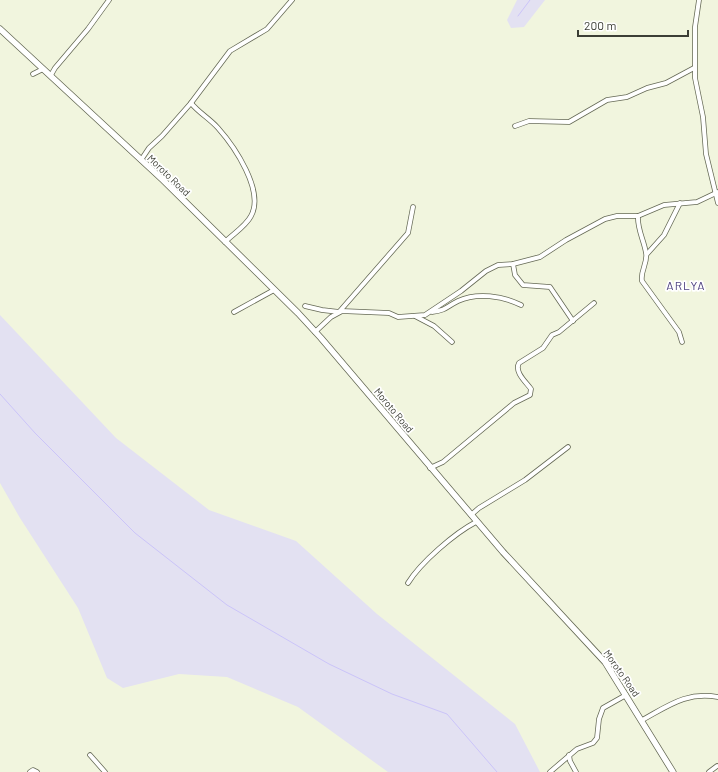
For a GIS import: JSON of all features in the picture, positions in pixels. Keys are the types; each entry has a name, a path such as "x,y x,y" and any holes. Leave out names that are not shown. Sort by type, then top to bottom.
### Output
{"main road":[{"name":"Moroto Road","path":"0,29 141,160 315,332 476,522 527,580 605,662 673,772"}],"street":[{"path":"51,75 109,0"},
{"path":"141,160 149,148 162,136 191,103 230,51 267,29 292,0"},
{"path":"699,0 694,27 694,68 696,86 703,117 706,154 717,193 718,203"},
{"path":"515,126 528,121 569,122 608,100 622,99 647,88 666,83 694,68"},
{"path":"33,74 43,69"},
{"path":"191,103 199,113 218,128 230,146 239,153 248,171 253,192 254,208 251,216 225,242"},
{"path":"430,312 461,291 486,271 498,265 513,264 540,257 566,240 605,219 617,216 638,216 664,205 704,200 717,193"},
{"path":"646,254 664,235 680,203"},
{"path":"315,332 339,312 408,233 413,206"},
{"path":"638,216 646,254 642,270 642,281 679,332 682,342"},
{"path":"513,264 515,275 523,285 550,287 573,321"},
{"path":"234,312 274,290"},
{"path":"305,306 339,312 385,312 398,317 415,316 444,310 457,302 473,296 508,299 521,305"},
{"path":"430,468 442,462 514,403 530,395 531,389 519,372 517,366 543,348 549,338 573,321 594,302"},
{"path":"415,316 434,326 452,342"},
{"path":"471,516 479,508 525,480 568,447"},
{"path":"408,583 418,569 440,548 465,528 476,522"},
{"path":"550,772 569,755 582,746 593,744 597,738 600,712 603,708 626,695"},
{"path":"642,720 673,703 689,697 701,695 718,697"},
{"path":"90,755 105,772"},
{"path":"569,755 570,761 576,772"},
{"path":"709,772 717,766"},
{"path":"30,772 33,770 37,772"}],"shaded area":[{"path":"517,0 545,0 524,27 511,28 507,20"},
{"path":"0,315 116,438 209,510 296,541 377,614 515,724 540,772 388,772 298,707 227,677 179,674 123,688 107,678 78,608 20,518 0,483"}],"waterway":[{"path":"518,16 530,0"},
{"path":"0,394 35,433 135,533 227,605 329,664 392,694 447,714 497,772"}],"district":[{"name":"ARLYA","path":"686,286"}]}
